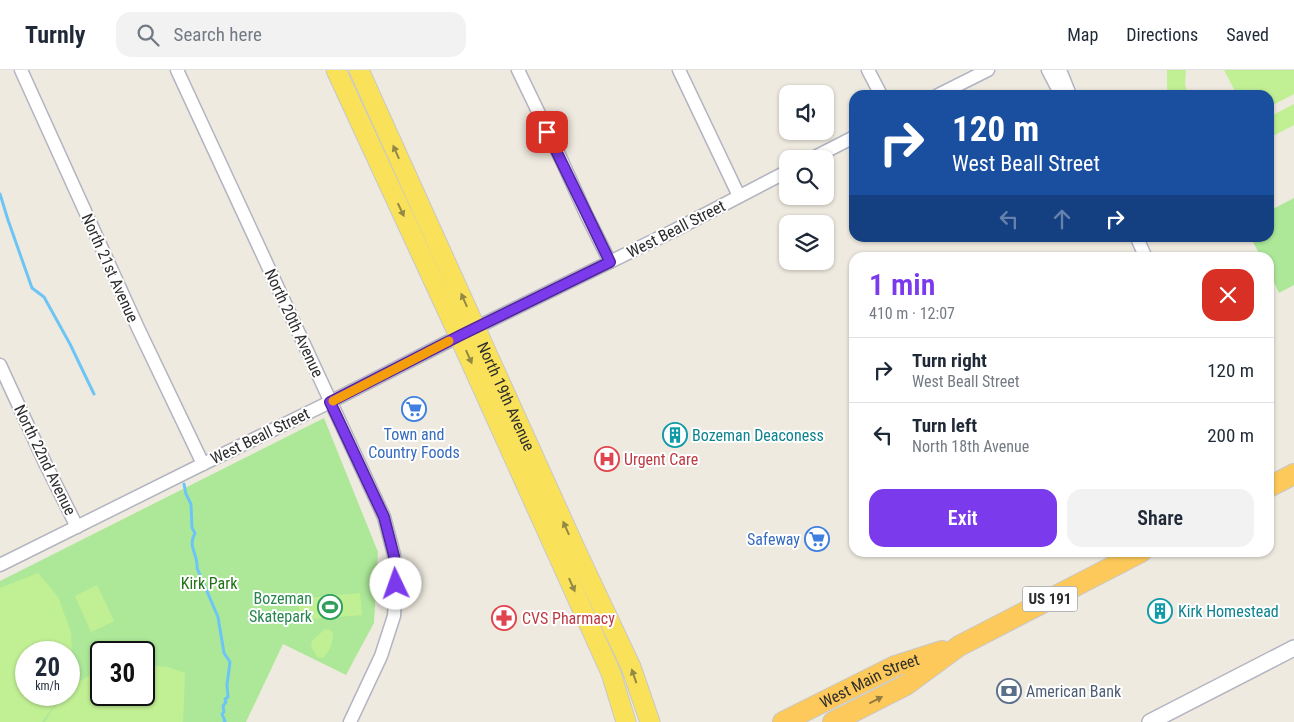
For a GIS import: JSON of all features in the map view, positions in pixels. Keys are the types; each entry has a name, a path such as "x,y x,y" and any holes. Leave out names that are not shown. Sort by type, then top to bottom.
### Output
{"highway":[{"path":"1274,484 1294,474"},
{"name":"West Main Street","path":"833,722 906,685 959,646 1131,557"},
{"name":"West Main Street","path":"784,722 896,666 959,646"}],"main road":[{"name":"North 19th Avenue","path":"336,70 575,548 631,667 650,722"},
{"name":"North 19th Avenue","path":"359,70 611,673 626,722"}],"street":[{"name":"North 21st Avenue","path":"21,70 138,328 203,464"},
{"name":"North 20th Avenue","path":"177,70 384,517 394,556 396,584 394,616 380,656 350,722"},
{"path":"518,70 610,262"},
{"path":"679,70 739,196"},
{"path":"868,70 878,90"},
{"path":"948,90 988,70"},
{"path":"1048,70 1058,90"},
{"path":"1060,70 1068,90"},
{"path":"829,150 849,140"},
{"name":"West Beall Street","path":"0,565 683,226 779,176"},
{"name":"North 22nd Avenue","path":"0,365 77,527"},
{"path":"1150,722 1294,648"}],"green space":[{"path":"1167,70 1186,70 1187,90 1167,90"},
{"path":"1224,70 1294,70 1294,94 1274,104 1274,90 1234,90"},
{"path":"1294,104 1294,125 1274,135 1274,114"},
{"path":"1294,198 1294,285 1279,293 1274,282 1274,252 1258,252 1253,242 1274,242 1274,208"},
{"name":"Kirk Park","path":"324,418 378,552 374,623 346,675 283,644 246,722 0,722 0,581"},
{"path":"38,573 58,597 71,632 71,641 15,641 15,706 54,706 42,722 0,722 0,588"},
{"path":"97,585 114,621 91,632 75,596"},
{"name":"Bozeman Skatepark","path":"360,593 362,615 300,620 298,599"},
{"name":"Bozeman Skatepark","path":"325,629 330,630 333,634 331,644 323,658 317,657 311,646 312,641"},
{"path":"155,666 168,667 185,673 183,722 45,722 55,706 80,706 80,681 90,675 90,706 155,706"}],"waterway":[{"path":"0,194 32,288 44,297 70,344 94,394"},
{"path":"184,484 191,504 192,528 195,533 192,543 197,568 218,617 224,653 230,662 227,685 228,697 225,699 226,702 223,706 224,712 222,714 224,722"}],"slow traffic":[{"path":"333,401 449,341"}],"place":[{"name":"Town and Country Foods","path":"414,409"},
{"name":"Bozeman Deaconess","path":"675,435"},
{"name":"Urgent Care","path":"607,459"},
{"name":"Safeway","path":"817,539"},
{"name":"Bozeman Skatepark","path":"330,607"},
{"name":"Kirk Homestead","path":"1160,611"},
{"name":"CVS Pharmacy","path":"504,618"},
{"name":"American Bank","path":"1009,691"}],"route":[{"path":"396,584 394,556 384,517 330,402 610,262 547,132"}]}
